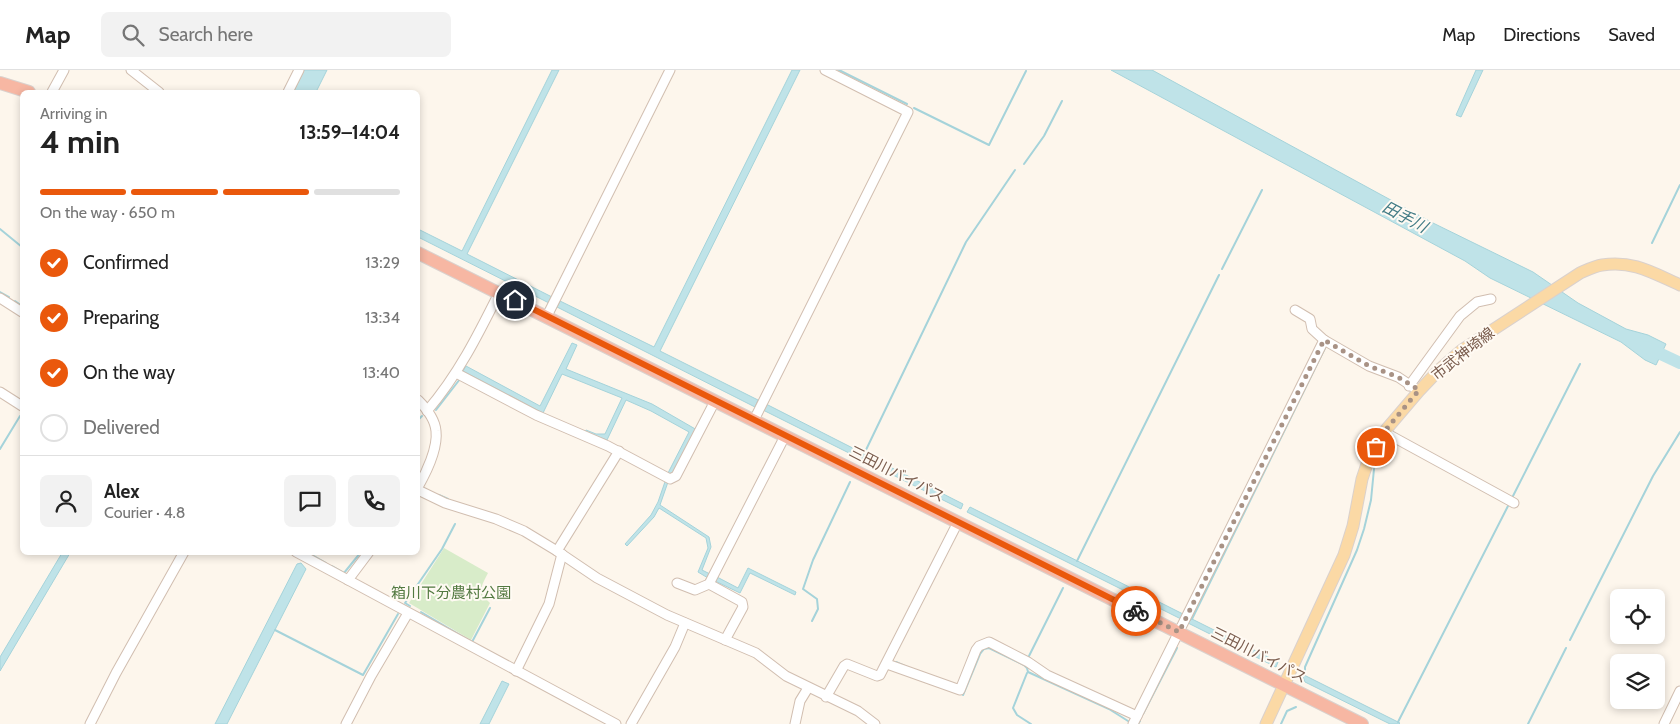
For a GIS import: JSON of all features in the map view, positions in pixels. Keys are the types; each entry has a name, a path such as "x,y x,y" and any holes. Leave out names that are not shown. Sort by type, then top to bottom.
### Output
{"highway":[{"path":"0,83 23,90"},
{"name":"三田川バイパス","path":"420,254 1362,724"}],"main road":[{"name":"市武神埼線","path":"1266,724 1344,555 1353,526 1362,479 1368,461 1384,432 1414,388 1462,350 1522,310 1580,273 1600,265 1625,263 1648,270 1680,285"}],"street":[{"path":"53,90 64,70"},
{"path":"132,70 157,90"},
{"path":"289,90 299,70"},
{"path":"547,316 670,70"},
{"path":"754,420 908,112 825,70"},
{"path":"427,411 466,357 499,293"},
{"path":"0,298 20,311"},
{"path":"1295,310 1310,319 1312,329 1324,340 1369,366 1398,377 1414,388 1460,316 1476,302 1491,298"},
{"path":"887,664 960,690 976,650 979,646 990,642 1028,662 1047,675 1135,720 1324,340"},
{"path":"456,373 536,415 619,452 668,478 676,476 715,401"},
{"path":"0,392 20,405"},
{"path":"420,402 433,420 436,430 435,444 420,484"},
{"path":"1384,432 1514,503"},
{"path":"677,583 695,590 710,584 785,436"},
{"path":"516,671 549,604 560,551 619,452"},
{"path":"420,490 445,503 524,531 560,551 597,578 685,623 726,637 756,653 786,676 808,688 828,694 875,724"},
{"path":"828,694 847,664 877,676 880,674 887,664 958,522"},
{"path":"90,724 116,673 182,555"},
{"path":"302,555 616,724"},
{"path":"348,580 367,555"},
{"path":"710,584 742,602 743,607 726,637"},
{"path":"346,724 371,676 408,613"},
{"path":"631,724 675,647 685,623"},
{"path":"795,724 800,701 808,688"},
{"path":"1664,724 1679,696"}],"green space":[{"name":"箱川下分農村公園","path":"444,548 488,573 482,592 490,603 471,640 409,603"}],"water":[{"path":"304,70 327,70 317,90 294,90"},
{"path":"552,70 559,70 467,254 552,297 549,303 420,238 420,230 462,251"},
{"path":"792,70 800,70 660,351 758,400 755,407 557,307 560,301 654,347"},
{"path":"1111,70 1152,70 1433,223 1533,272 1578,303 1626,329 1648,335 1666,344 1656,365 1645,360 1621,342 1490,278 1465,261"},
{"path":"1476,70 1483,70 1461,117 1456,115"},
{"path":"572,343 577,345 566,369 652,404 697,430 668,482 660,505 709,537 711,547 702,570 710,574 708,578 698,572 708,548 706,538 659,508 654,517 627,546 625,544 651,515 658,502 668,473 689,432 651,411 626,400 607,440 585,432 586,430 596,434 605,434 622,398 562,374 543,413 463,371 466,366 540,406"},
{"path":"766,404 963,504 961,509 763,410"},
{"path":"970,507 1183,614 1181,619 967,512"},
{"path":"61,555 69,555 0,671 0,657"},
{"path":"301,563 306,569 227,724 215,724 297,564"},
{"path":"748,568 796,592 795,595 750,573 740,593 715,581 717,577 738,588"},
{"path":"1192,619 1278,662 1276,667 1188,623"},
{"path":"1302,674 1400,723 1390,724 1305,682"},
{"path":"502,681 509,684 489,724 480,724"}],"waterway":[{"path":"839,70 907,104"},
{"path":"914,108 989,145 1026,71"},
{"path":"1024,164 1044,136 1062,101"},
{"path":"864,454 966,242 1015,170"},
{"path":"1652,243 1680,185"},
{"path":"1222,269 1262,190"},
{"path":"0,229 20,245"},
{"path":"1077,561 1219,275"},
{"path":"0,292 9,297"},
{"path":"15,301 20,305"},
{"name":"田手川","path":"1646,347 1680,363"},
{"path":"1192,619 1325,348"},
{"path":"1513,496 1580,364"},
{"path":"436,410 460,379"},
{"path":"0,449 20,416"},
{"path":"1570,640 1653,476 1680,432"},
{"path":"1386,446 1391,439"},
{"path":"1377,462 1383,450"},
{"path":"1305,675 1305,667 1357,550 1371,500 1374,469"},
{"path":"812,621 818,609 817,599 803,589 813,560 850,482"},
{"path":"439,495 448,499"},
{"path":"1398,722 1508,506"},
{"path":"410,606 405,603 442,549 455,524"},
{"path":"312,555 326,563"},
{"path":"332,566 344,573 359,555"},
{"path":"1029,656 1063,588"},
{"path":"421,612 472,642 490,608"},
{"path":"275,630 363,675 398,614"},
{"path":"963,695 980,654 984,649 989,648 1024,665 1028,672 1109,709 1128,721"},
{"path":"1143,714 1177,648"},
{"path":"1528,724 1566,648"},
{"path":"896,662 907,667"},
{"path":"1027,673 1013,708 1017,715 1031,724"},
{"path":"1281,724 1287,711 1296,707"}],"way so far":[{"path":"1136,611 1179,632 1324,340 1369,366 1398,377 1409,386 1419,390 1384,432 1376,447"}],"route":[{"path":"515,300 1136,611"}]}
